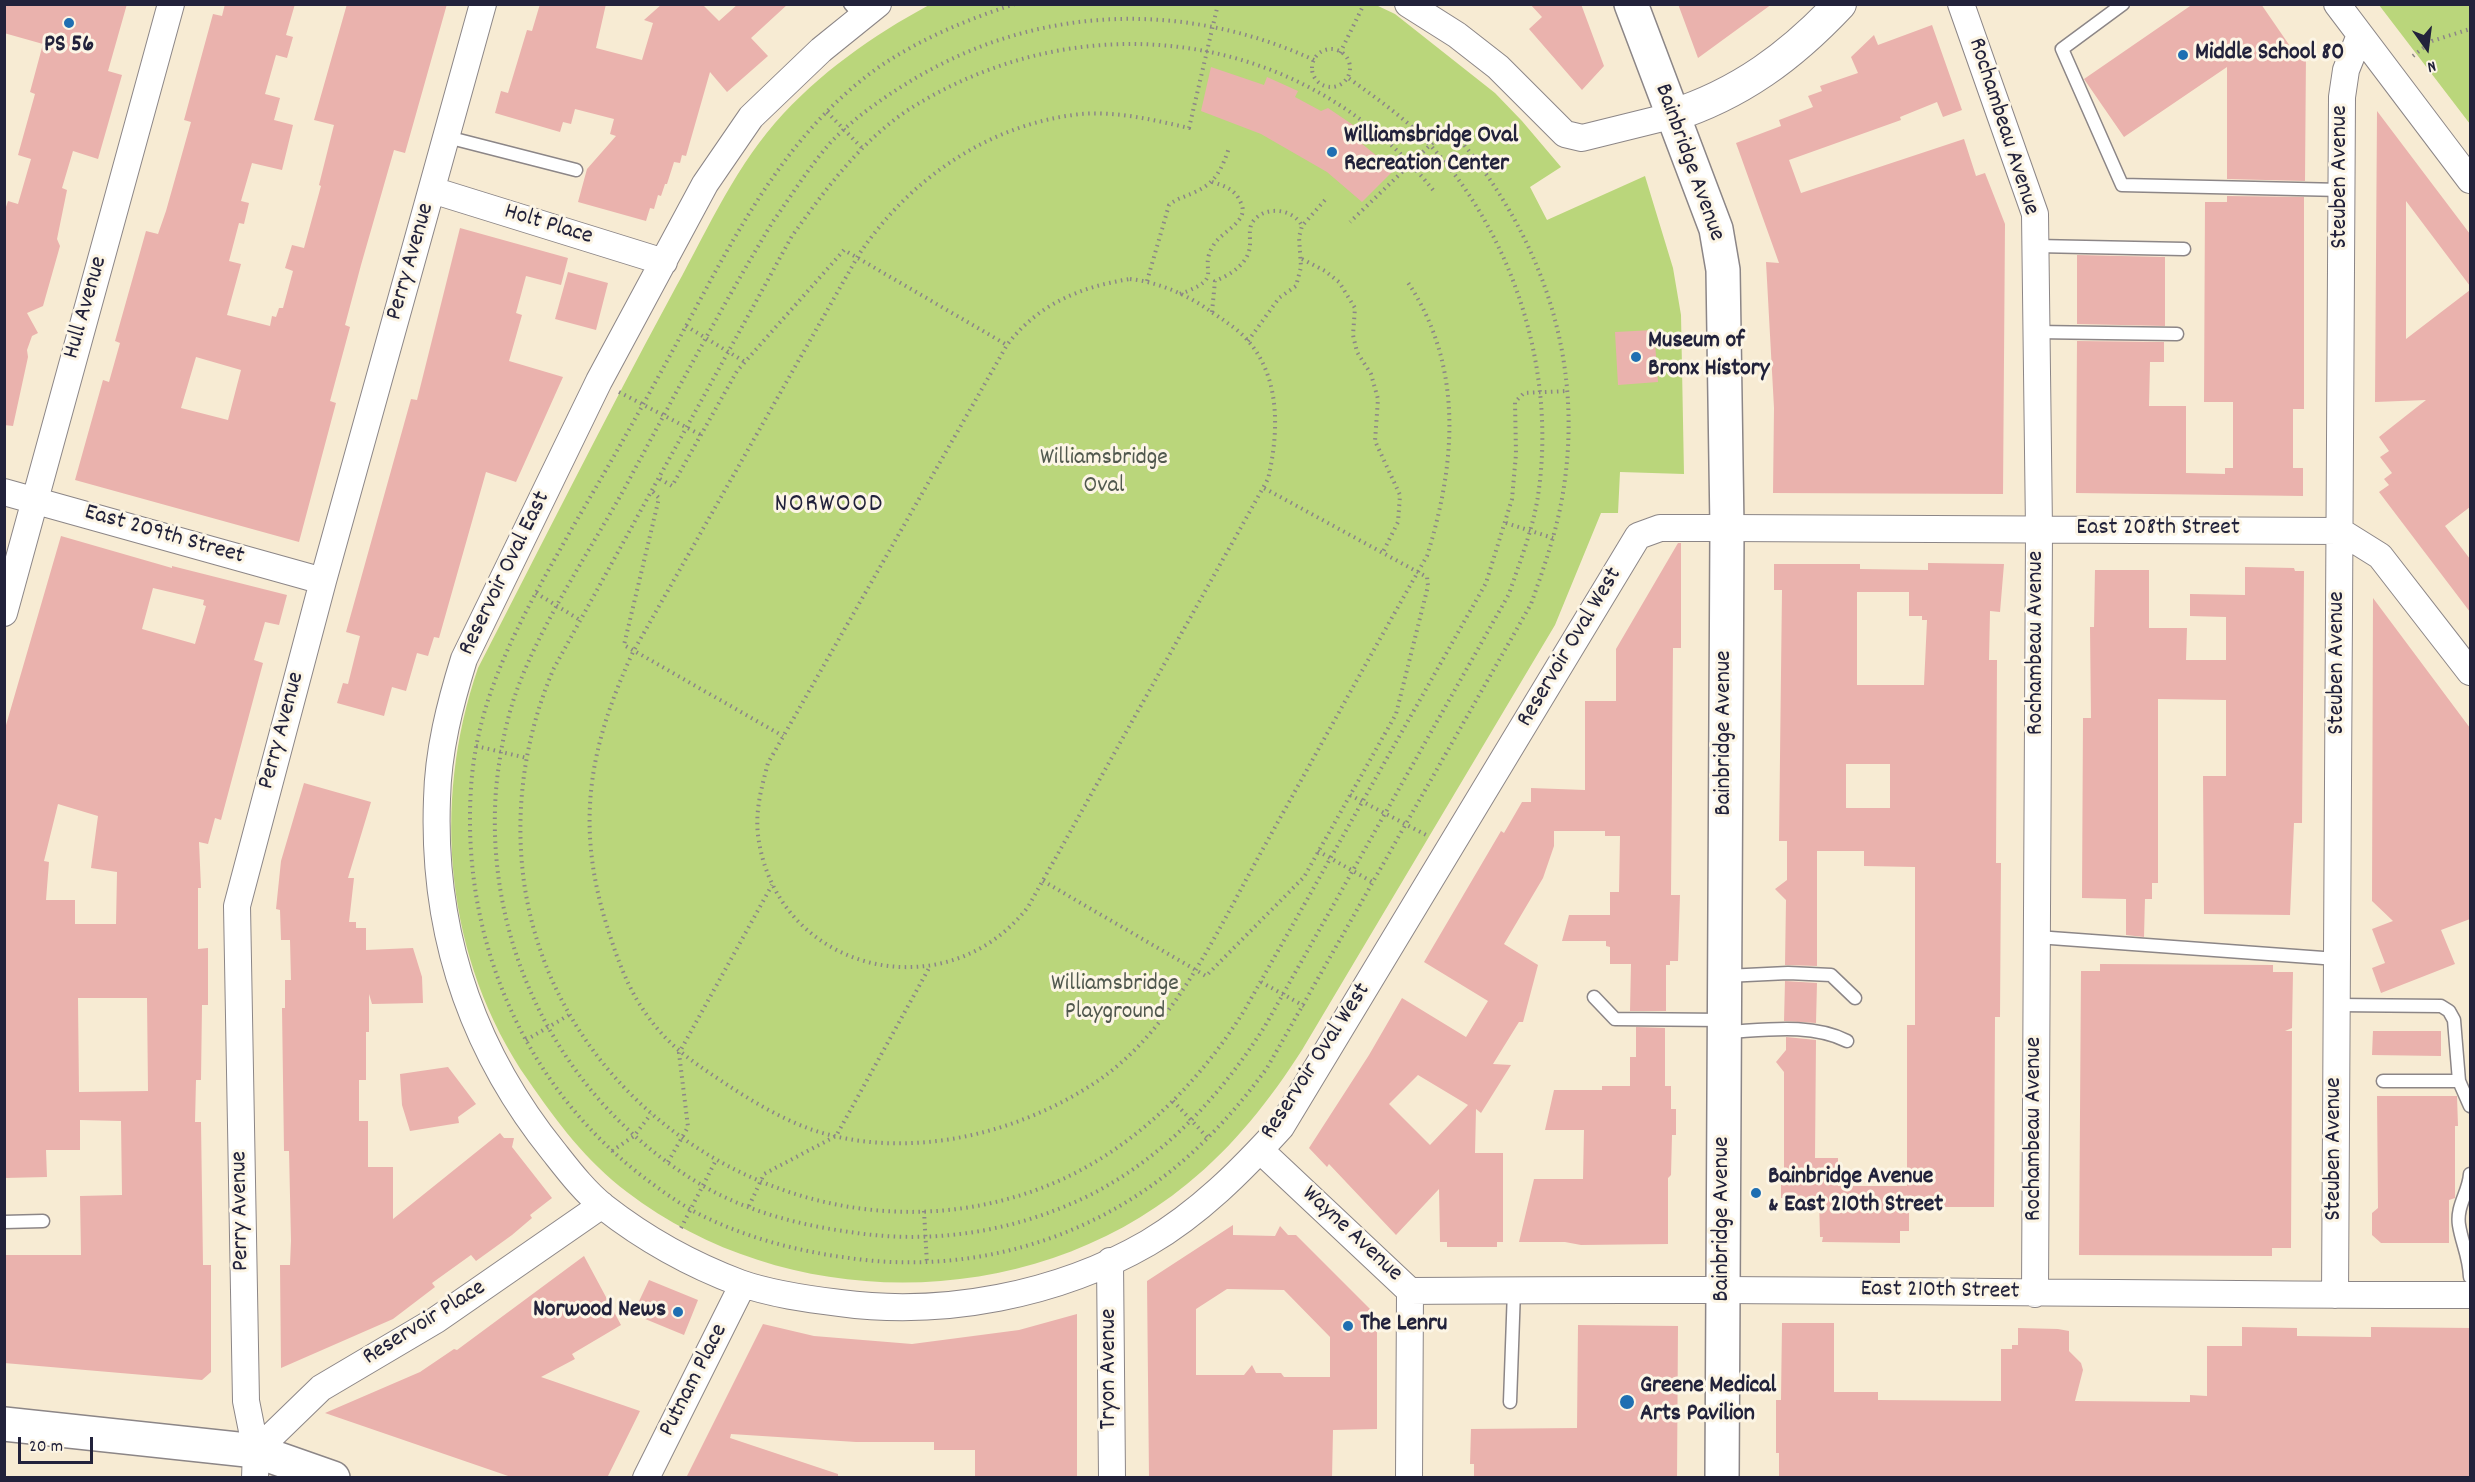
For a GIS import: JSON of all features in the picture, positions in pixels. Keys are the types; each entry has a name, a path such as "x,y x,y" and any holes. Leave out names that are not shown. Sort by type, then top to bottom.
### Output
{"main road":[{"name":"Bainbridge Avenue","path":"1631,4 1671,116 1716,229 1723,270 1727,528 1722,1478"},
{"path":"4,1424 333,1478"}],"street":[{"name":"Hull Avenue","path":"4,613 171,4"},
{"name":"Perry Avenue","path":"256,1464 246,1401 237,906 323,580 483,4"},
{"path":"1408,4 1457,35 1498,67 1565,134 1582,138 1707,105 1749,82 1797,46 1840,4"},
{"name":"Rochambeau Avenue","path":"1961,4 2035,214 2039,530 2035,1294"},
{"path":"2337,4 2470,180"},
{"name":"Reservoir Oval East","path":"602,1205 541,1136 506,1086 484,1046 463,992 441,898 437,798 449,707 464,659 599,381 705,184 751,117 863,8"},
{"name":"Steuben Avenue","path":"2335,1295 2344,83 2348,61 2360,35"},
{"name":"Holt Place","path":"432,190 664,262"},
{"name":"East 209th Street","path":"4,492 323,580"},
{"name":"East 208th Street","path":"1638,536 1660,528 2340,531"},
{"path":"2340,531 2380,556 2470,672"},
{"name":"Reservoir Oval West","path":"602,1205 646,1236 699,1266 743,1284 807,1299 871,1308 930,1307 982,1301 1069,1278 1147,1243 1194,1211 1260,1150 1281,1127 1638,536"},
{"name":"Wayne Avenue","path":"1260,1150 1410,1291 1409,1478"},
{"name":"Reservoir Place","path":"256,1464 321,1388 436,1320 602,1205"},
{"name":"Tryon Avenue","path":"1110,1261 1112,1478"},
{"name":"Putnam Place","path":"646,1478 743,1284"},
{"name":"East 210th Street","path":"1410,1291 1723,1288 2035,1294 2470,1295"}],"lane":[{"path":"2123,4 2062,49 2122,185 2342,190"},
{"path":"447,136 576,170"},
{"path":"2036,246 2184,249"},
{"path":"2036,332 2177,334"},
{"path":"2037,937 2337,959"},
{"path":"1725,976 1788,973 1831,975 1855,998"},
{"path":"1594,997 1615,1019 1832,1033 1847,1041"},
{"path":"2337,1005 2441,1006 2449,1011 2454,1020 2459,1081 2470,1106"},
{"path":"2383,1081 2459,1081"},
{"path":"2470,1174 2470,1188 2461,1201 2459,1224 2470,1258 2470,1277"},
{"path":"4,1222 43,1221"},
{"path":"1510,1402 1514,1290"}],"path":[{"path":"1015,4 937,33 880,67 827,112 782,163 686,326 536,593 500,663 484,712 476,746 471,786 474,881 492,964 506,1004 567,1104 612,1151 654,1185 691,1210 755,1236 814,1253 869,1261 927,1264 970,1259 1013,1250 1056,1236 1099,1217 1160,1180 1208,1138 1243,1101 1272,1060 1531,604 1553,538 1563,480 1567,391 1559,335 1538,266 1508,205 1474,156 1449,127 1350,222"},
{"path":"1218,4 1189,128 1141,117 1082,114 1040,121 1003,133 969,150 933,174 901,201 873,233 858,256 633,652 612,698 599,738 590,784 589,842 598,899 616,955 636,998 679,1053 745,1097 807,1128 836,1136 876,1141 950,1138 976,1134 1043,1111 1094,1083 1145,1039 1195,969 1427,556 1444,497 1450,460 1449,421 1442,359 1431,324 1407,281"},
{"path":"1340,53 1364,4"},
{"path":"1314,60 1243,32 1213,25 1162,17 1113,15 1051,23 1001,37 949,58 904,85 861,115 802,179 778,214 558,606 518,687 502,753 496,791 496,834 504,908 516,957 547,1028 586,1088 634,1136 702,1186 774,1216 821,1228 871,1236 925,1237 967,1234 1008,1226 1088,1196 1145,1160 1191,1120 1224,1086 1283,994 1509,594 1530,531 1540,466 1539,392 1530,339 1511,275 1476,206 1430,145 1347,77"},
{"path":"2413,56 2432,41 2470,29"},
{"path":"1433,190 1412,163 1388,140 1319,91 1268,67 1207,48 1159,42 1115,41 1057,48 1010,60 960,80 908,110 862,148 822,195 792,236 730,353 580,620 540,701 527,758 519,835 529,914 553,985 569,1015 621,1086 651,1114 716,1160 783,1191 828,1204 873,1210 924,1211 1002,1200 1037,1190 1077,1172 1132,1136 1173,1101 1206,1067 1261,982 1486,583 1506,524 1514,475 1515,402 1524,393 1567,391"},
{"path":"1334,49 1340,53 1347,56 1350,71 1343,84 1328,88 1315,80 1311,66 1319,52 1334,49"},
{"path":"1319,91 1322,85"},
{"path":"827,112 862,148"},
{"path":"1147,281 1169,205 1176,199 1198,191 1212,182 1220,172 1229,148"},
{"path":"1179,294 1199,287 1208,278 1211,249 1216,240 1241,218 1244,208 1233,190 1212,182"},
{"path":"1248,341 1279,298 1296,286 1301,276 1302,259 1299,237 1302,226 1325,200"},
{"path":"1212,312 1215,281 1234,271 1248,255 1251,224 1257,218 1271,212 1285,212 1298,218 1302,226"},
{"path":"660,479 672,486 745,362 844,250 858,256 1007,345"},
{"path":"1302,259 1325,271 1339,282 1355,308 1353,329 1357,351 1371,374 1378,399 1375,441 1382,461 1395,480 1400,495 1398,522 1383,552"},
{"path":"1130,279 1147,281 1179,294 1199,303 1248,341 1268,375 1277,414 1276,445 1264,488 1043,881 1017,921 996,940 961,958 929,967 880,966 838,951 805,929 784,905 772,884 758,834 758,813 768,763 1007,345 1029,319 1077,290 1130,279"},
{"path":"686,326 745,362"},
{"path":"599,381 701,435"},
{"path":"1043,881 1206,976 1297,885 1396,714 1428,586 1427,577 1264,488"},
{"path":"653,492 659,498 624,645 783,736"},
{"path":"1506,524 1553,538"},
{"path":"536,593 580,620"},
{"path":"476,746 527,758"},
{"path":"1350,794 1435,840"},
{"path":"1318,851 1374,883"},
{"path":"668,1162 688,1127 679,1053 772,884"},
{"path":"749,1206 765,1174 836,1136 929,967"},
{"path":"1261,982 1304,1006"},
{"path":"526,1040 569,1015"},
{"path":"1173,1101 1208,1138"},
{"path":"612,1151 634,1136 651,1114"},
{"path":"678,1234 716,1160"},
{"path":"924,1211 927,1264"}],"green space":[{"name":"Williamsbridge Oval","path":"929,5 1376,5 1395,14 1495,93 1561,167 1530,187 1547,220 1645,176 1673,268 1681,315 1684,474 1620,472 1618,513 1601,513 1555,625 1302,1050 1277,1087 1236,1138 1187,1184 1124,1226 1056,1257 983,1276 909,1283 834,1278 760,1261 691,1232 627,1192 599,1168 561,1126 528,1080 500,1033 479,984 463,933 454,880 451,826 454,773 463,720 478,668 621,390 731,185 775,123 810,88 847,57 887,29"},
{"path":"2379,5 2470,5 2470,124"}],"building":[{"path":"4,4 127,4 108,71 122,75 98,159 73,151 62,188 67,190 57,239 60,246 43,306 27,313 38,333 32,336 27,350 28,357 13,426 4,425 4,213 8,201 18,204 31,159 18,155 35,94 30,92 43,44 4,33"},
{"path":"225,4 295,4 286,35 293,37 287,58 276,55 265,94 280,98 274,120 293,125 282,170 252,163 241,201 249,203 244,224 239,223 229,261 241,264 227,315 270,326 272,316 276,317 279,308 283,308 293,271 285,268 292,245 304,248 321,186 319,185 334,125 314,120 347,4 447,4 405,153 394,150 361,265 345,325 350,327 330,401 336,403 299,542 75,480 103,380 109,382 120,343 115,341 146,231 158,234 166,211 191,122 184,120 213,14 222,16","holes":["196,357 241,370 228,420 181,408"]},
{"path":"540,4 606,4 596,48 642,60 653,23 644,20 662,4 702,4 719,21 738,4 788,4 751,38 768,56 727,92 710,72 686,156 682,155 680,163 674,162 667,184 661,196 658,195 654,209 650,208 646,221 578,202 587,169 616,136 610,134 614,119 575,109 571,124 563,122 560,132 495,113 501,91 508,93 527,30 532,31"},
{"path":"1530,4 1581,4 1604,66 1582,90 1529,29 1542,17"},
{"path":"1678,4 1772,4 1698,58"},
{"path":"2193,4 2261,4 2294,52 2306,52 2305,181 2227,179 2227,67 2124,137 2084,79"},
{"path":"1932,25 1962,110 1943,117 1937,102 1900,117 1901,120 1789,160 1801,193 1964,139 1976,176 1985,173 2005,224 2003,494 1773,493 1774,408 1766,262 1779,263 1736,143 1781,126 1779,120 1813,107 1808,96 1822,91 1820,86 1858,73 1851,57 1874,35 1878,45"},
{"name":"Williamsbridge Oval Recreation Center","path":"1211,67 1264,85 1267,77 1298,91 1295,97 1321,111 1328,108 1356,127 1350,134 1394,170 1362,202 1327,172 1261,134 1201,111"},
{"path":"2377,111 2470,234 2470,286 2406,201 2406,339 2470,290 2470,507 2445,526 2470,559 2470,612 2379,492 2389,485 2384,479 2392,473 2380,457 2389,451 2379,437 2426,400 2375,402"},
{"path":"2227,196 2304,197 2304,409 2293,409 2293,468 2303,468 2303,496 2076,493 2077,341 2164,342 2164,362 2150,362 2149,406 2186,406 2186,473 2225,474 2225,468 2233,468 2233,402 2204,402 2205,202 2227,202"},
{"path":"460,228 568,258 561,285 526,276 516,313 522,315 509,361 563,377 516,482 486,472 439,638 434,637 428,656 417,653 406,691 392,687 384,716 337,703 343,683 348,684 360,636 346,632 411,399 417,400"},
{"path":"2077,255 2165,257 2165,326 2077,324"},
{"path":"568,272 608,283 596,330 555,319"},
{"name":"Museum of Bronx History","path":"1654,330 1658,382 1618,385 1615,332"},
{"path":"61,536 172,568 172,566 287,595 279,625 265,622 254,660 263,663 221,820 215,818 208,844 199,842 201,888 198,888 198,949 208,948 208,1005 202,1005 201,1080 196,1080 195,1122 201,1122 203,1265 211,1265 211,1372 202,1380 4,1363 4,1255 81,1255 80,1196 122,1195 121,1121 80,1120 80,1150 46,1150 47,1177 4,1178 4,732","holes":["153,588 204,600 203,605 206,606 195,644 142,629","58,804 98,816 91,868 117,872 116,924 75,924 75,900 46,900 49,862 44,861","78,998 147,998 148,1091 79,1092"]},
{"path":"1678,543 1681,543 1681,648 1673,648 1671,895 1680,895 1678,961 1670,961 1670,965 1666,965 1666,1011 1630,1011 1631,964 1610,964 1610,947 1606,946 1606,941 1562,941 1569,915 1610,915 1610,892 1619,892 1620,836 1605,836 1605,831 1554,831 1554,846 1543,878 1504,944 1538,965 1523,1022 1519,1022 1493,1064 1511,1065 1481,1113 1476,1109 1475,1153 1503,1153 1503,1242 1497,1242 1497,1247 1447,1247 1447,1242 1440,1242 1439,1189 1396,1235 1329,1164 1327,1167 1309,1148 1369,1055 1402,998 1466,1037 1488,1001 1424,962 1501,831 1504,833 1522,802 1531,802 1531,788 1585,790 1585,701 1616,701 1616,649","holes":["1418,1075 1468,1105 1430,1145 1389,1104"]},
{"path":"1928,563 2004,564 2000,612 1990,611 1989,660 1997,660 1996,863 2001,863 2000,1017 1995,1017 1994,1207 1909,1207 1909,1231 1900,1231 1900,1243 1822,1242 1819,1198 1781,1198 1781,1176 1784,1176 1784,1072 1776,1062 1786,1050 1786,1037 1816,1040 1815,1158 1838,1158 1838,1186 1907,1186 1907,1025 1915,1025 1915,867 1864,866 1864,851 1817,851 1817,966 1785,965 1786,900 1775,889 1787,880 1787,841 1779,841 1782,590 1774,590 1774,564 1860,564 1860,569 1928,570","holes":["1857,592 1909,592 1909,616 1922,616 1922,620 1927,620 1924,685 1857,685","1846,764 1890,764 1890,808 1846,808"]},
{"path":"2245,567 2294,568 2295,571 2304,571 2302,823 2294,823 2290,915 2204,914 2203,776 2226,776 2226,700 2158,699 2158,883 2152,883 2152,899 2145,899 2144,937 2126,935 2126,899 2082,898 2083,718 2091,718 2090,627 2094,627 2095,570 2149,570 2149,628 2187,628 2186,660 2226,660 2226,617 2190,616 2190,594 2245,595"},
{"path":"2373,598 2470,728 2470,919 2441,930 2455,964 2381,993 2372,968 2385,963 2372,929 2393,921 2372,901"},
{"path":"304,783 371,802 348,878 354,878 349,922 356,922 356,928 366,928 366,950 413,948 422,977 423,1003 372,1004 369,994 366,1080 359,1080 359,1121 368,1121 368,1167 393,1167 393,1219 500,1133 504,1138 514,1138 512,1147 552,1198 530,1215 532,1218 512,1235 476,1261 471,1255 432,1283 435,1287 393,1319 281,1368 280,1265 290,1265 291,1241 289,1151 284,1151 282,1008 285,1008 285,980 291,980 290,940 281,940 280,910 276,909 281,861"},
{"path":"2100,964 2273,965 2273,972 2293,972 2292,1028 2285,1031 2292,1031 2291,1248 2272,1248 2272,1256 2079,1255 2081,971 2100,971"},
{"path":"1785,981 1817,983 1816,1023 1784,1021"},
{"path":"1636,1027 1665,1028 1665,1086 1671,1086 1671,1109 1676,1109 1676,1135 1672,1135 1671,1175 1668,1178 1668,1244 1581,1245 1565,1242 1519,1242 1534,1179 1583,1179 1584,1130 1545,1130 1554,1090 1602,1090 1602,1086 1630,1086 1630,1057 1636,1057"},
{"path":"2373,1031 2441,1031 2441,1056 2372,1055"},
{"path":"448,1067 476,1104 458,1117 459,1123 410,1131 402,1105 400,1074"},
{"path":"2377,1096 2457,1096 2455,1198 2449,1200 2449,1243 2381,1243 2372,1235 2372,1213 2378,1208"},
{"name":"The Lenru","path":"1233,1225 1233,1235 1275,1236 1280,1226 1288,1235 1296,1235 1377,1316 1377,1429 1333,1430 1332,1478 1149,1478 1147,1281","holes":["1227,1289 1284,1290 1330,1337 1330,1377 1284,1377 1281,1373 1256,1373 1252,1365 1244,1375 1196,1375 1196,1309"]},
{"path":"584,1256 621,1325 572,1354 575,1359 541,1377 640,1411 607,1478 514,1478 325,1413 420,1372 454,1349 457,1350"},
{"path":"649,1280 698,1300 684,1335 633,1314"},
{"path":"1077,1314 1077,1478 975,1478 975,1450 934,1450 934,1442 856,1442 731,1434 730,1438 838,1474 838,1478 686,1478 763,1324 814,1336 912,1344 1019,1330"},
{"path":"1782,1323 1834,1323 1834,1392 1878,1392 1878,1400 2001,1401 2001,1349 2012,1349 2012,1345 2018,1345 2018,1328 2069,1331 2069,1351 2081,1363 2083,1370 2075,1401 2190,1402 2190,1395 2207,1396 2207,1346 2242,1346 2242,1327 2297,1328 2297,1336 2371,1337 2371,1327 2470,1328 2470,1478 1779,1478 1779,1453 1776,1453 1776,1400 1781,1400"},
{"name":"Greene Medical Arts Pavilion","path":"1578,1325 1678,1326 1677,1478 1474,1478 1474,1464 1470,1464 1471,1429 1577,1428"}],"place":[{"name":"PS 56","path":"69,23"},
{"name":"Middle School 80","path":"2183,55"},
{"name":"Williamsbridge Oval Recreation Center","path":"1332,152"},
{"name":"Museum of Bronx History","path":"1636,357"},
{"name":"Bainbridge Avenue & East 210th Street","path":"1756,1193"},
{"name":"Norwood News","path":"678,1312"},
{"name":"The Lenru","path":"1348,1326"},
{"name":"Greene Medical Arts Pavilion","path":"1627,1402"}],"district":[{"name":"NORWOOD","path":"829,506"}],"park label":[{"name":"Williamsbridge Playground","path":"1115,1000"}]}
